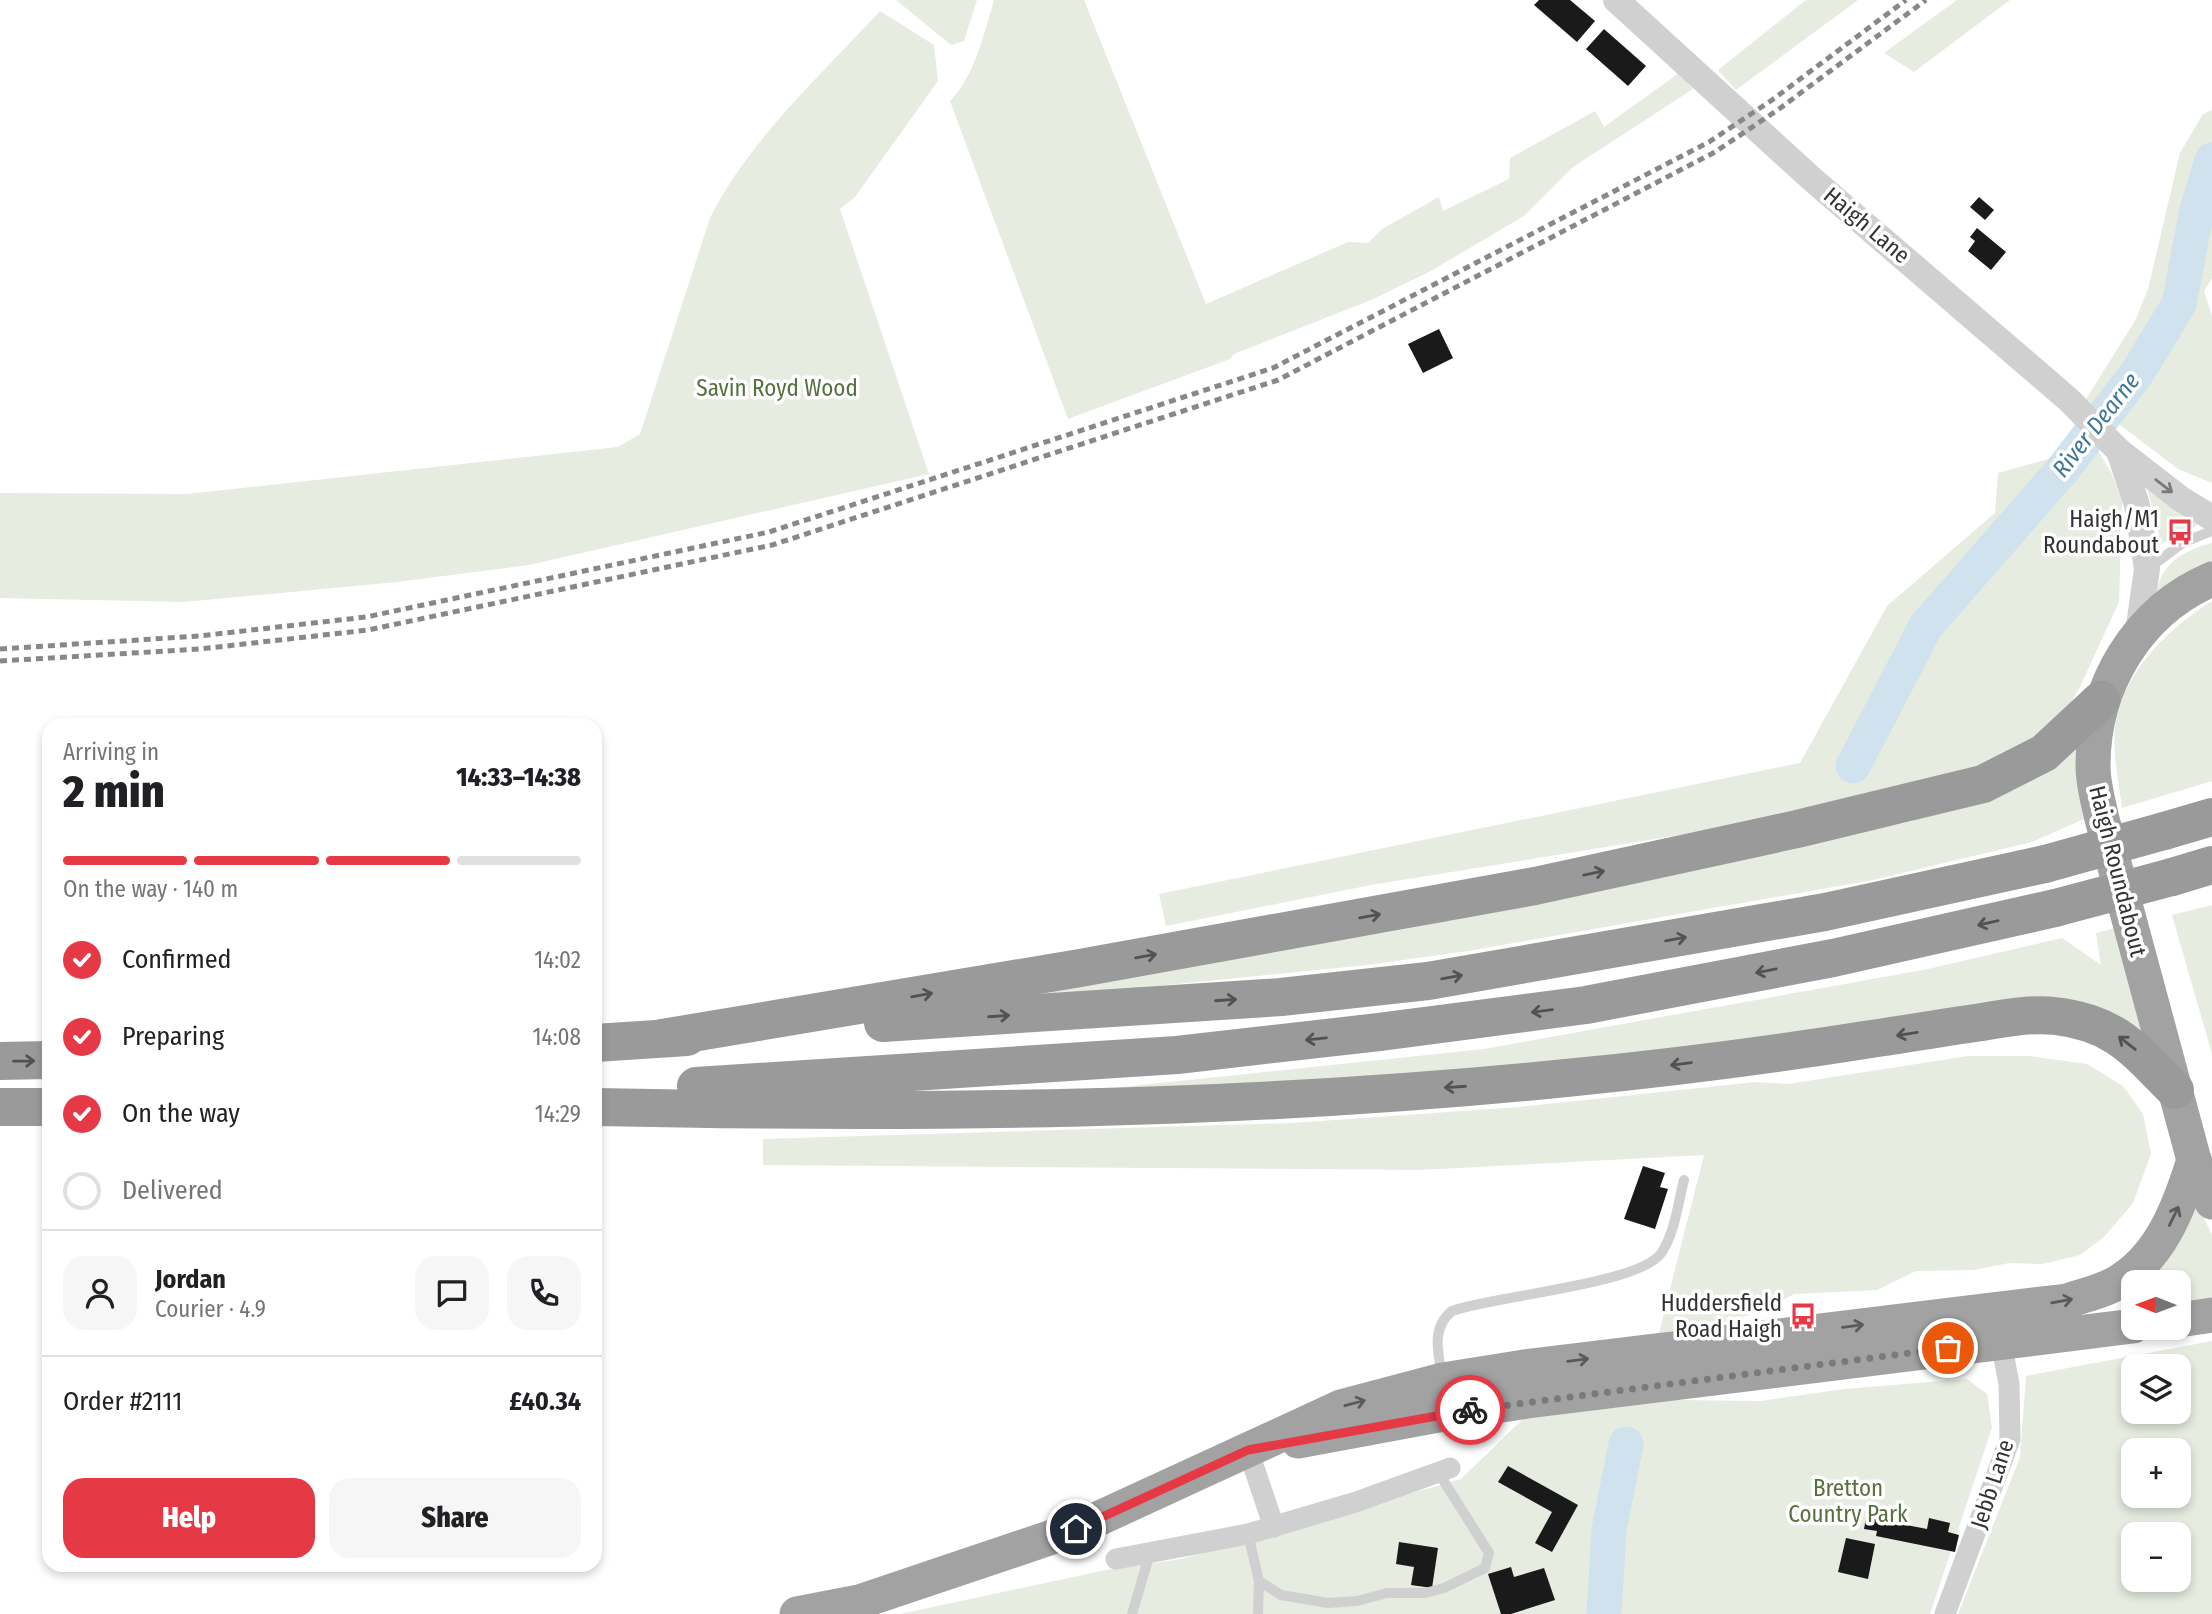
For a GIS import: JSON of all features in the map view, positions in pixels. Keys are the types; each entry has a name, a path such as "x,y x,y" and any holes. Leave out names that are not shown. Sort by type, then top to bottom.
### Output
{"highway":[{"name":"Haigh Roundabout","path":"2212,579 2177,597 2138,633 2117,666 2101,700 2093,768 2096,790 2194,1160 2212,1202"},
{"path":"662,1038 1080,968 1522,888 1797,830 1983,784 2043,753 2101,700"},
{"path":"602,1042 1267,998 1428,981 1825,912 2045,864 2212,817"},
{"path":"602,1093 1177,1055 1586,1005 1833,958 2055,908 2212,865"},
{"path":"602,1107 728,1110 1076,1109 1350,1095 1565,1078 1819,1047 2017,1017 2052,1016 2089,1022 2126,1040 2175,1090"},
{"path":"0,1061 42,1060"},
{"path":"0,1107 42,1107"},
{"path":"1997,1325 2113,1285 2142,1265 2170,1222 2194,1160"},
{"path":"2191,1318 2212,1315"},
{"path":"797,1614 860,1608 1076,1529 1248,1450 1446,1396 1997,1325 2121,1326"}],"street":[{"name":"Haigh Lane","path":"1616,0 1787,157 2080,410 2114,446 2181,499 2212,518"},
{"name":"Haigh Lane","path":"2114,446 2137,505 2147,569 2138,633"},
{"name":"Jebb Lane","path":"1945,1614 2010,1439 2009,1384 1997,1325"},
{"path":"1248,1450 1274,1527"},
{"path":"1116,1559 1274,1527 1356,1502 1444,1470"}],"lane":[{"path":"2147,569 2184,542 2212,531"},
{"path":"1446,1396 1437,1335 1444,1318 1452,1311 1625,1274 1652,1262 1661,1255 1669,1237 1684,1180"},
{"path":"1259,1581 1281,1595 1328,1603 1357,1601 1387,1593 1425,1593 1444,1588 1485,1568 1489,1553 1444,1470"},
{"path":"1248,1534 1259,1581 1258,1614"},
{"path":"1132,1614 1150,1553"}],"green space":[{"path":"896,0 977,0 964,41 951,45"},
{"path":"994,0 1084,0 1206,304 1348,242 1368,243 1382,229 1439,197 1443,211 1509,179 1510,158 1595,111 1604,127 1679,73 1693,89 1573,167 1524,216 1429,272 1371,300 1234,354 1230,359 1068,419 950,101 959,91 972,67"},
{"path":"1806,0 1858,0 1736,90 1718,70"},
{"path":"1957,0 2010,0 1914,72 1884,53"},
{"name":"Savin Royd Wood","path":"880,11 934,45 938,81 855,197 840,209 929,474 529,565 397,582 184,602 0,598 0,493 187,494 618,447 640,434 710,218 726,189 745,161 788,109"},
{"path":"2212,110 2212,278 2204,291 2212,316 2212,483 2178,469 2086,399 2135,321 2148,289 2180,153 2203,114"},
{"path":"2095,446 2112,474 2122,501 2119,602 2079,689 2048,740 2004,764 1680,835 1371,885 1166,926 1159,894 1800,763 1887,606 1995,513 1998,473"},
{"path":"2147,487 2198,525 2161,544"},
{"path":"2212,543 2212,566 2156,600 2166,569 2181,556"},
{"path":"2212,601 2212,781 2122,808 2114,741 2121,702 2140,667 2165,637"},
{"path":"2088,735 2081,777 2084,819 2032,842 1873,880 1468,951 1367,965 1097,992 1006,994 1395,931 1914,821 1916,814"},
{"path":"2212,905 2212,1054 2172,915"},
{"path":"2119,927 2151,1045 2120,1027 1588,1066 1074,1092 1484,1049 1928,969 2062,938 2101,965 2096,933"},
{"path":"1968,1056 2029,1056 2087,1064 2123,1086 2143,1114 2151,1154 2133,1203 2104,1237 2080,1255 2042,1264 2009,1263 1974,1270 1916,1271 1877,1290 1795,1294 1737,1320 1659,1333 1704,1155 1420,1170 763,1165 763,1139 1292,1123 1519,1107 1756,1082 1788,1084"},
{"path":"2195,1199 2212,1235 2212,1307 2191,1310 2191,1270 2145,1270"},
{"path":"2212,1341 2212,1614 1958,1614 2020,1457 2026,1376 2121,1358 2121,1424 2191,1424 2191,1354 2143,1354"},
{"name":"Bretton Country Park","path":"1967,1379 1987,1394 1992,1428 1930,1614 900,1614 1106,1570 1181,1559 1461,1479 1523,1419 1676,1400 1761,1401 1844,1389"}],"building":[{"path":"1539,0 1570,0 1595,21 1577,42 1534,5"},
{"path":"1604,29 1646,66 1628,86 1586,49"},
{"path":"1979,197 1994,210 1985,220 1970,207"},
{"path":"1977,228 2006,252 1991,270 1968,251 1975,241 1970,237"},
{"path":"1439,329 1453,358 1423,373 1408,344"},
{"path":"1643,1166 1665,1173 1660,1187 1668,1189 1655,1229 1624,1219"},
{"path":"1508,1466 1578,1505 1552,1552 1535,1543 1552,1512 1498,1482"},
{"path":"1868,1508 1898,1513 1896,1523 1927,1529 1929,1518 1950,1523 1948,1532 1959,1535 1955,1552 1876,1536 1877,1531 1864,1529"},
{"path":"1846,1538 1875,1544 1868,1579 1838,1572"},
{"path":"1399,1542 1438,1548 1432,1588 1411,1585 1414,1567 1396,1564"},
{"path":"1511,1567 1514,1577 1544,1568 1555,1600 1511,1614 1501,1614 1488,1574"}],"waterway":[{"name":"River Dearne","path":"1853,766 1926,626 2064,468 2137,373 2179,304 2197,210 2212,160"},
{"name":"River Dearne","path":"1604,1614 1609,1529 1626,1444"}],"railway":[{"path":"0,649 199,636 366,617 769,532 1273,368 1709,142 1772,100 1906,0"},
{"path":"0,661 200,649 368,630 772,545 1278,380 1715,152 1779,109 1926,0"}],"way so far":[{"path":"1470,1410 1948,1348"}],"place":[{"name":"Haigh/M1 Roundabout","path":"2180,532"},
{"name":"Huddersfield Road Haigh","path":"1803,1316"}],"route":[{"path":"1076,1529 1248,1450 1470,1410"}]}
